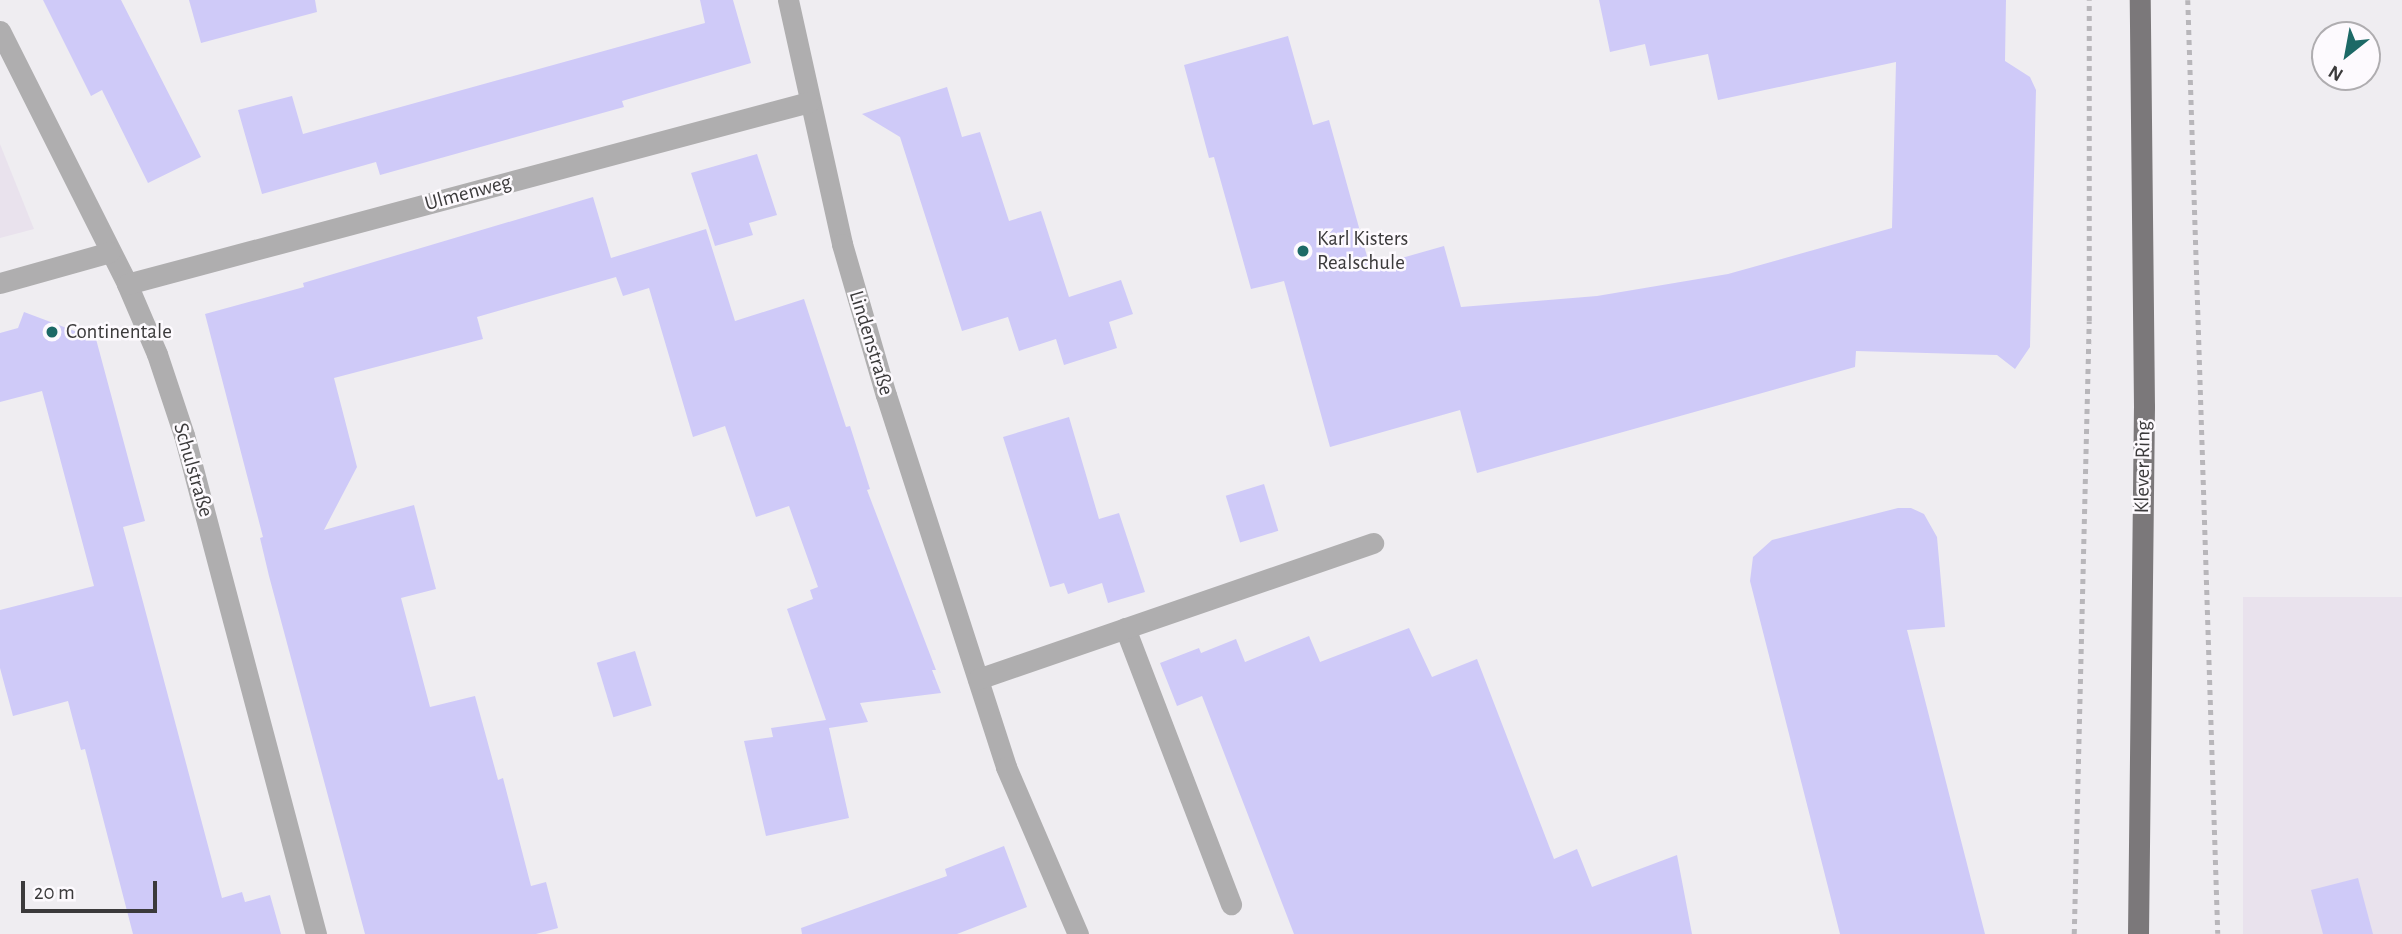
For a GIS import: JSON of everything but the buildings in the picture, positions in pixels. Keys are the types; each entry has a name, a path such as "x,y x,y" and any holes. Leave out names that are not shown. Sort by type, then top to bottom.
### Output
{"main road":[{"name":"Klever Ring","path":"2138,934 2144,407 2140,0"}],"street":[{"name":"Lindenstraße","path":"788,0 842,244 1006,766 1078,934"},
{"name":"Schulstraße","path":"0,31 127,284 157,354 184,435 316,934"},
{"name":"Ulmenweg","path":"127,284 809,102"},
{"path":"0,283 110,252"},
{"path":"978,679 1373,542"},
{"path":"1125,628 1231,904"}],"path":[{"path":"2074,934 2090,321 2089,0"},
{"path":"2188,0 2218,934"}],"shaded area":[{"path":"0,144 34,229 0,238"},
{"path":"2243,597 2402,597 2402,934 2243,934"}],"place":[{"name":"Karl Kisters Realschule","path":"1303,251"},
{"name":"Continentale","path":"52,332"}]}
